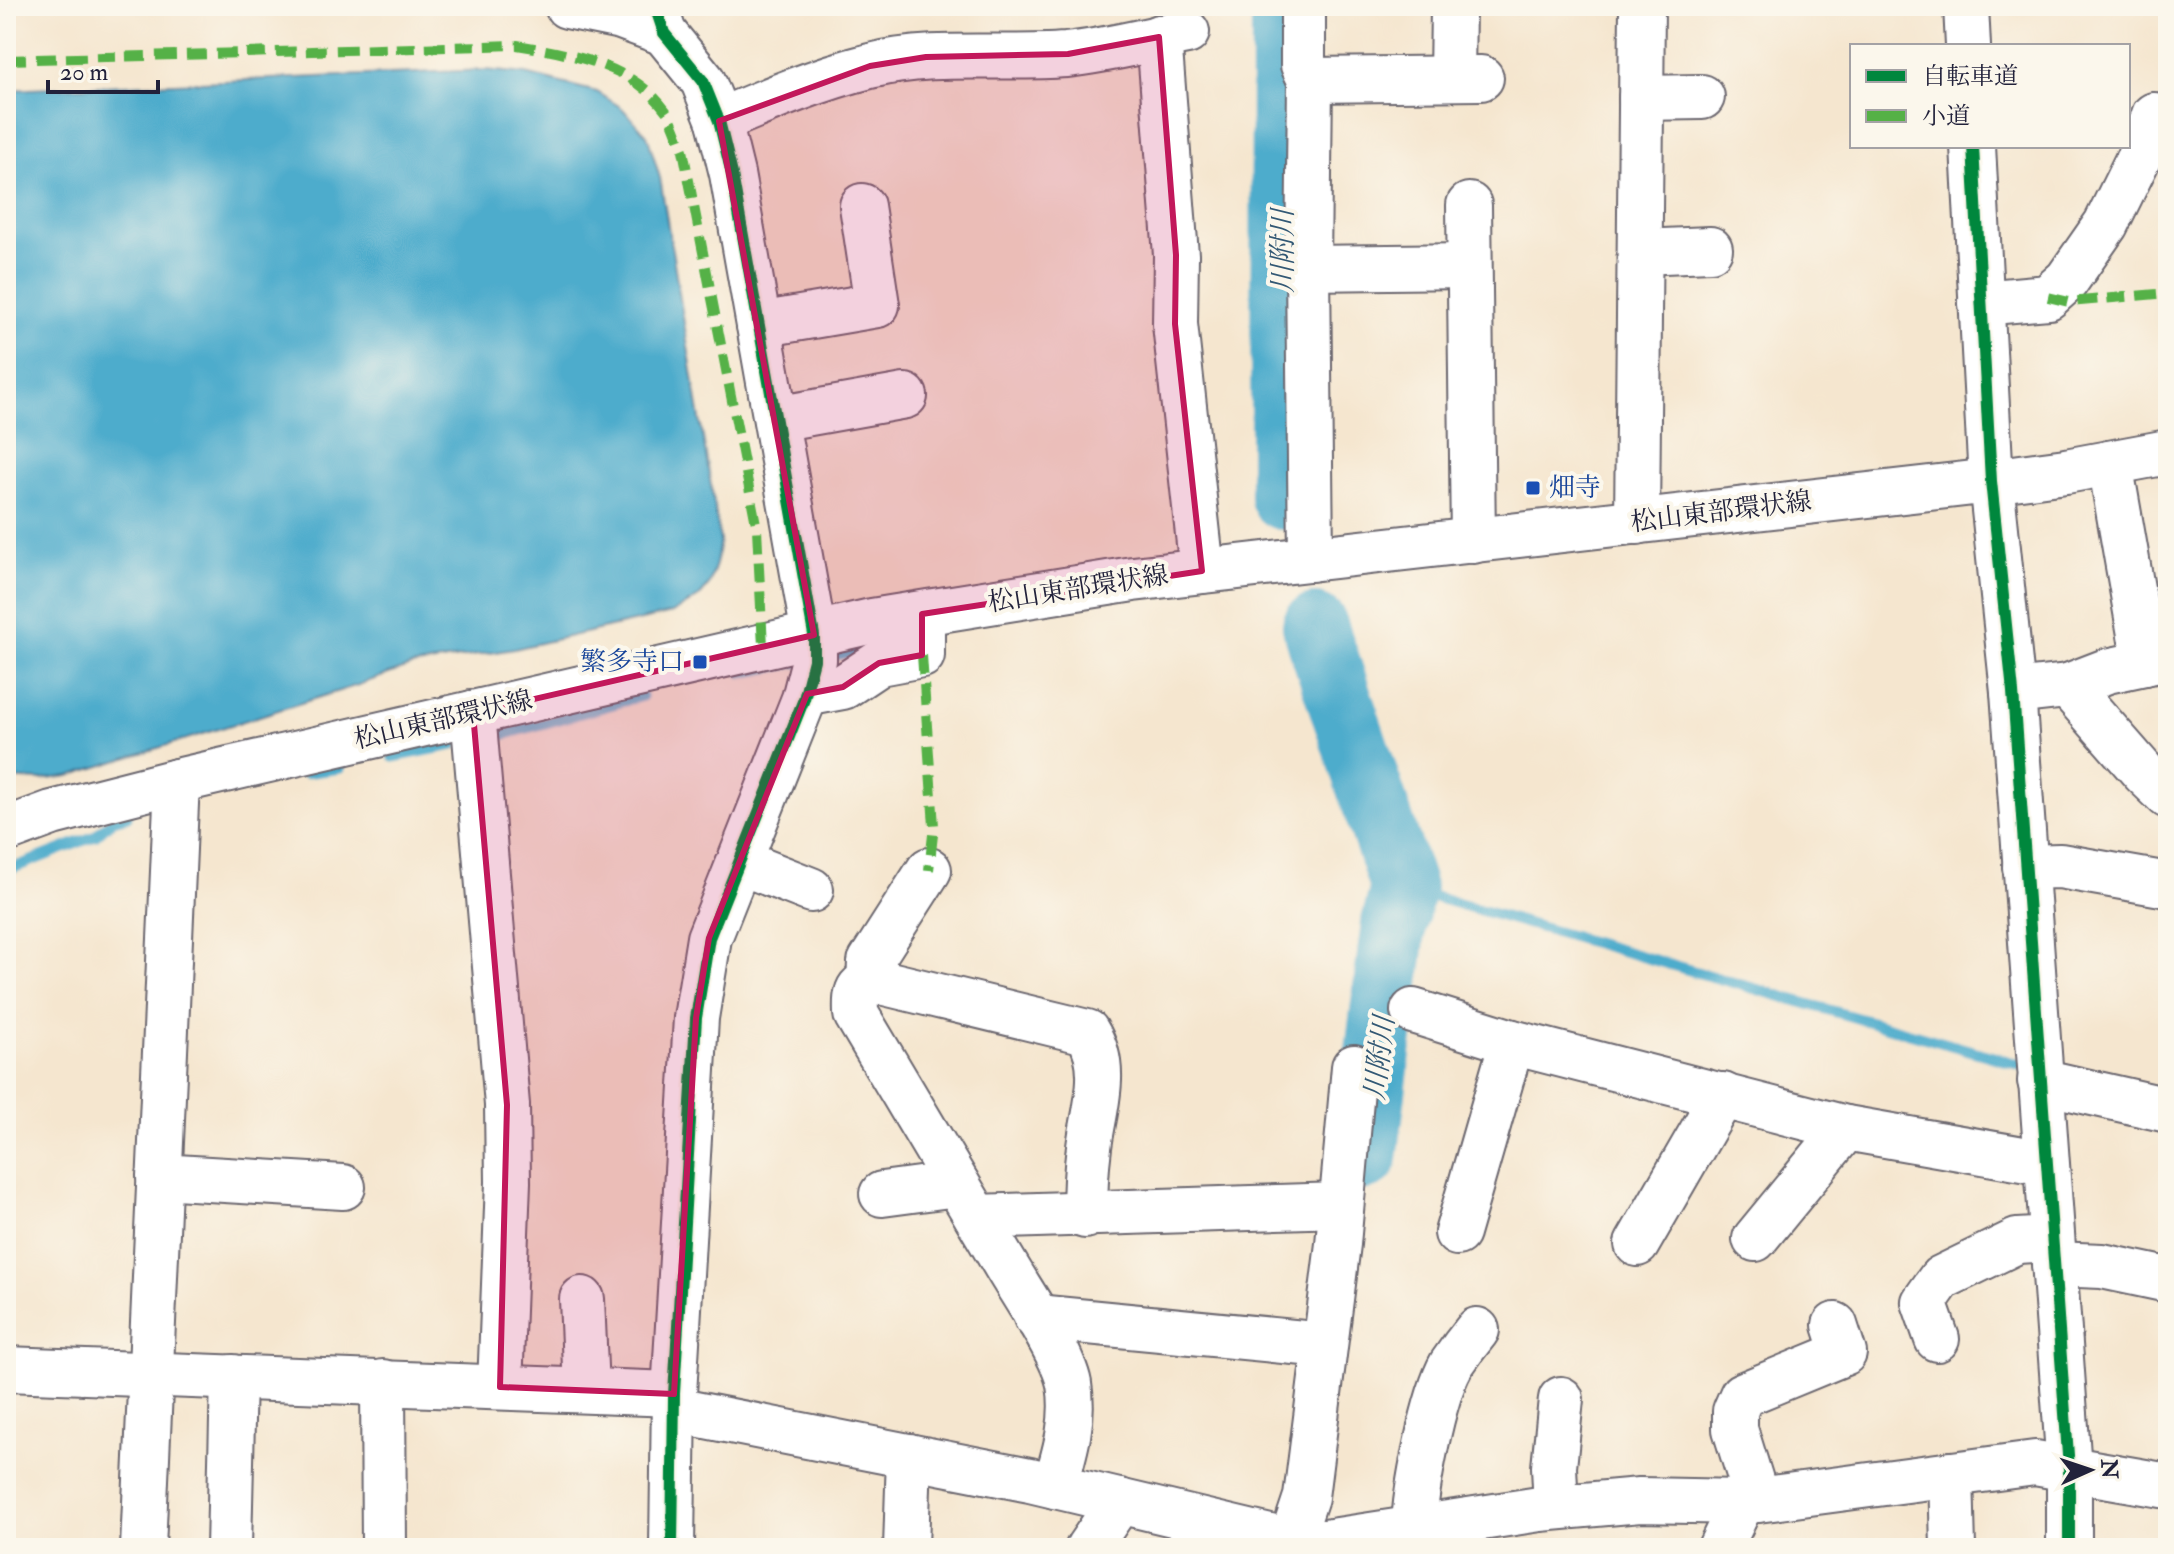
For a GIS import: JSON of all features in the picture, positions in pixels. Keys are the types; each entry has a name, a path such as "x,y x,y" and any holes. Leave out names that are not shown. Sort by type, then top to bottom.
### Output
{"street":[{"path":"567,6 621,17 660,20 703,81 719,121 732,174 814,635 814,660 806,694 709,938 696,1018 674,1402 672,1548"},
{"path":"1303,6 1303,65 1310,80 1311,559"},
{"path":"1310,80 1466,78 1453,6"},
{"path":"1637,522 1642,6"},
{"path":"1966,6 1968,44"},
{"path":"719,121 786,92 870,66 926,57 1068,54 1173,35 1175,324 1202,571"},
{"path":"1641,98 1702,97"},
{"path":"1981,303 2048,297 2067,280 2106,224 2140,155 2154,115"},
{"path":"1973,148 1991,481 2013,692 2069,1469 2069,1548"},
{"path":"1469,205 1473,541"},
{"path":"759,325 877,305 862,206"},
{"path":"1640,252 1710,249"},
{"path":"1308,268 1469,266"},
{"path":"776,419 905,396"},
{"name":"松山東部環状線","path":"6,830 52,813 177,781 814,635 922,614 1133,579 1991,481 2168,452"},
{"path":"2013,692 2068,686 2107,671 2156,660 2110,463"},
{"path":"806,694 843,687 879,663 922,655 922,614"},
{"path":"2068,686 2168,796"},
{"path":"473,713 507,1105 508,1182 500,1387"},
{"path":"143,1548 177,781"},
{"path":"740,862 811,890"},
{"path":"2025,867 2060,866 2168,885"},
{"path":"869,982 870,962 929,870"},
{"path":"1055,1486 1069,1438 1072,1407 1068,1381 1036,1317 856,1014 856,994 860,986 869,982 885,983 1087,1032 1095,1046 1099,1071 1098,1105 1085,1175 1085,1216"},
{"path":"1413,1011 1512,1042 1846,1128 2046,1163"},
{"path":"1457,1233 1512,1042"},
{"path":"1290,1545 1306,1497 1354,1067"},
{"path":"2040,1081 2168,1110"},
{"path":"1637,1244 1723,1095"},
{"path":"1755,1239 1846,1128"},
{"path":"159,1176 343,1187"},
{"path":"882,1194 1085,1216 1340,1205"},
{"path":"1937,1339 1924,1302 1941,1278 2017,1241 2102,1266 2168,1280"},
{"path":"582,1299 586,1390"},
{"path":"1036,1317 1325,1345"},
{"path":"1737,1526 1735,1411 1742,1395 1844,1353 1835,1325"},
{"path":"1403,1535 1415,1501 1437,1404 1450,1367 1477,1330"},
{"path":"6,1369 586,1390 674,1402 1120,1501 1290,1545 1403,1535 1556,1507 1640,1500 1737,1526 1951,1474 2035,1463 2168,1486"},
{"path":"229,1548 233,1377"},
{"path":"383,1382 384,1548"},
{"path":"1556,1507 1554,1467 1561,1399"},
{"path":"906,1548 909,1456"},
{"path":"1951,1474 1953,1548"},
{"path":"1088,1548 1120,1501"}],"highlighted area":[{"path":"1159,37 1176,255 1175,324 1202,571 922,614 922,655 879,663 843,687 807,694 709,938 696,1018 674,1394 500,1387 507,1105 473,713 814,635 719,121 870,66 926,57 1068,54"}],"water":[{"path":"486,70 526,74 597,92 622,108 647,135 660,178 720,540 709,585 699,597 672,613 514,649 411,666 69,776 40,780 6,778 6,90"}],"waterway":[{"name":"川附川","path":"1283,497 1284,6"},
{"name":"川附川","path":"1315,626 1403,888 1394,923 1365,1157"},
{"path":"829,656 872,648"},
{"path":"742,673 800,662"},
{"path":"499,736 642,696"},
{"path":"393,757 453,745"},
{"path":"305,773 340,768"},
{"path":"6,871 95,836 113,820 127,816"},
{"path":"1403,888 2021,1065"}],"marked path":[{"path":"6,60 517,45 578,57 636,82 666,111 683,150 757,529 763,646"},
{"path":"2048,297 2069,302 2168,293"},
{"path":"922,655 934,826 929,870"}],"cycle path":[{"path":"655,6 664,33 703,81 719,121 732,174 814,635 814,660 804,699 709,938 696,1018 674,1394 672,1548"},
{"path":"1973,148 1991,481 2013,692 2069,1469 2069,1548"}],"place":[{"name":"畑寺","path":"1533,488"},
{"name":"繁多寺口","path":"700,662"}]}
